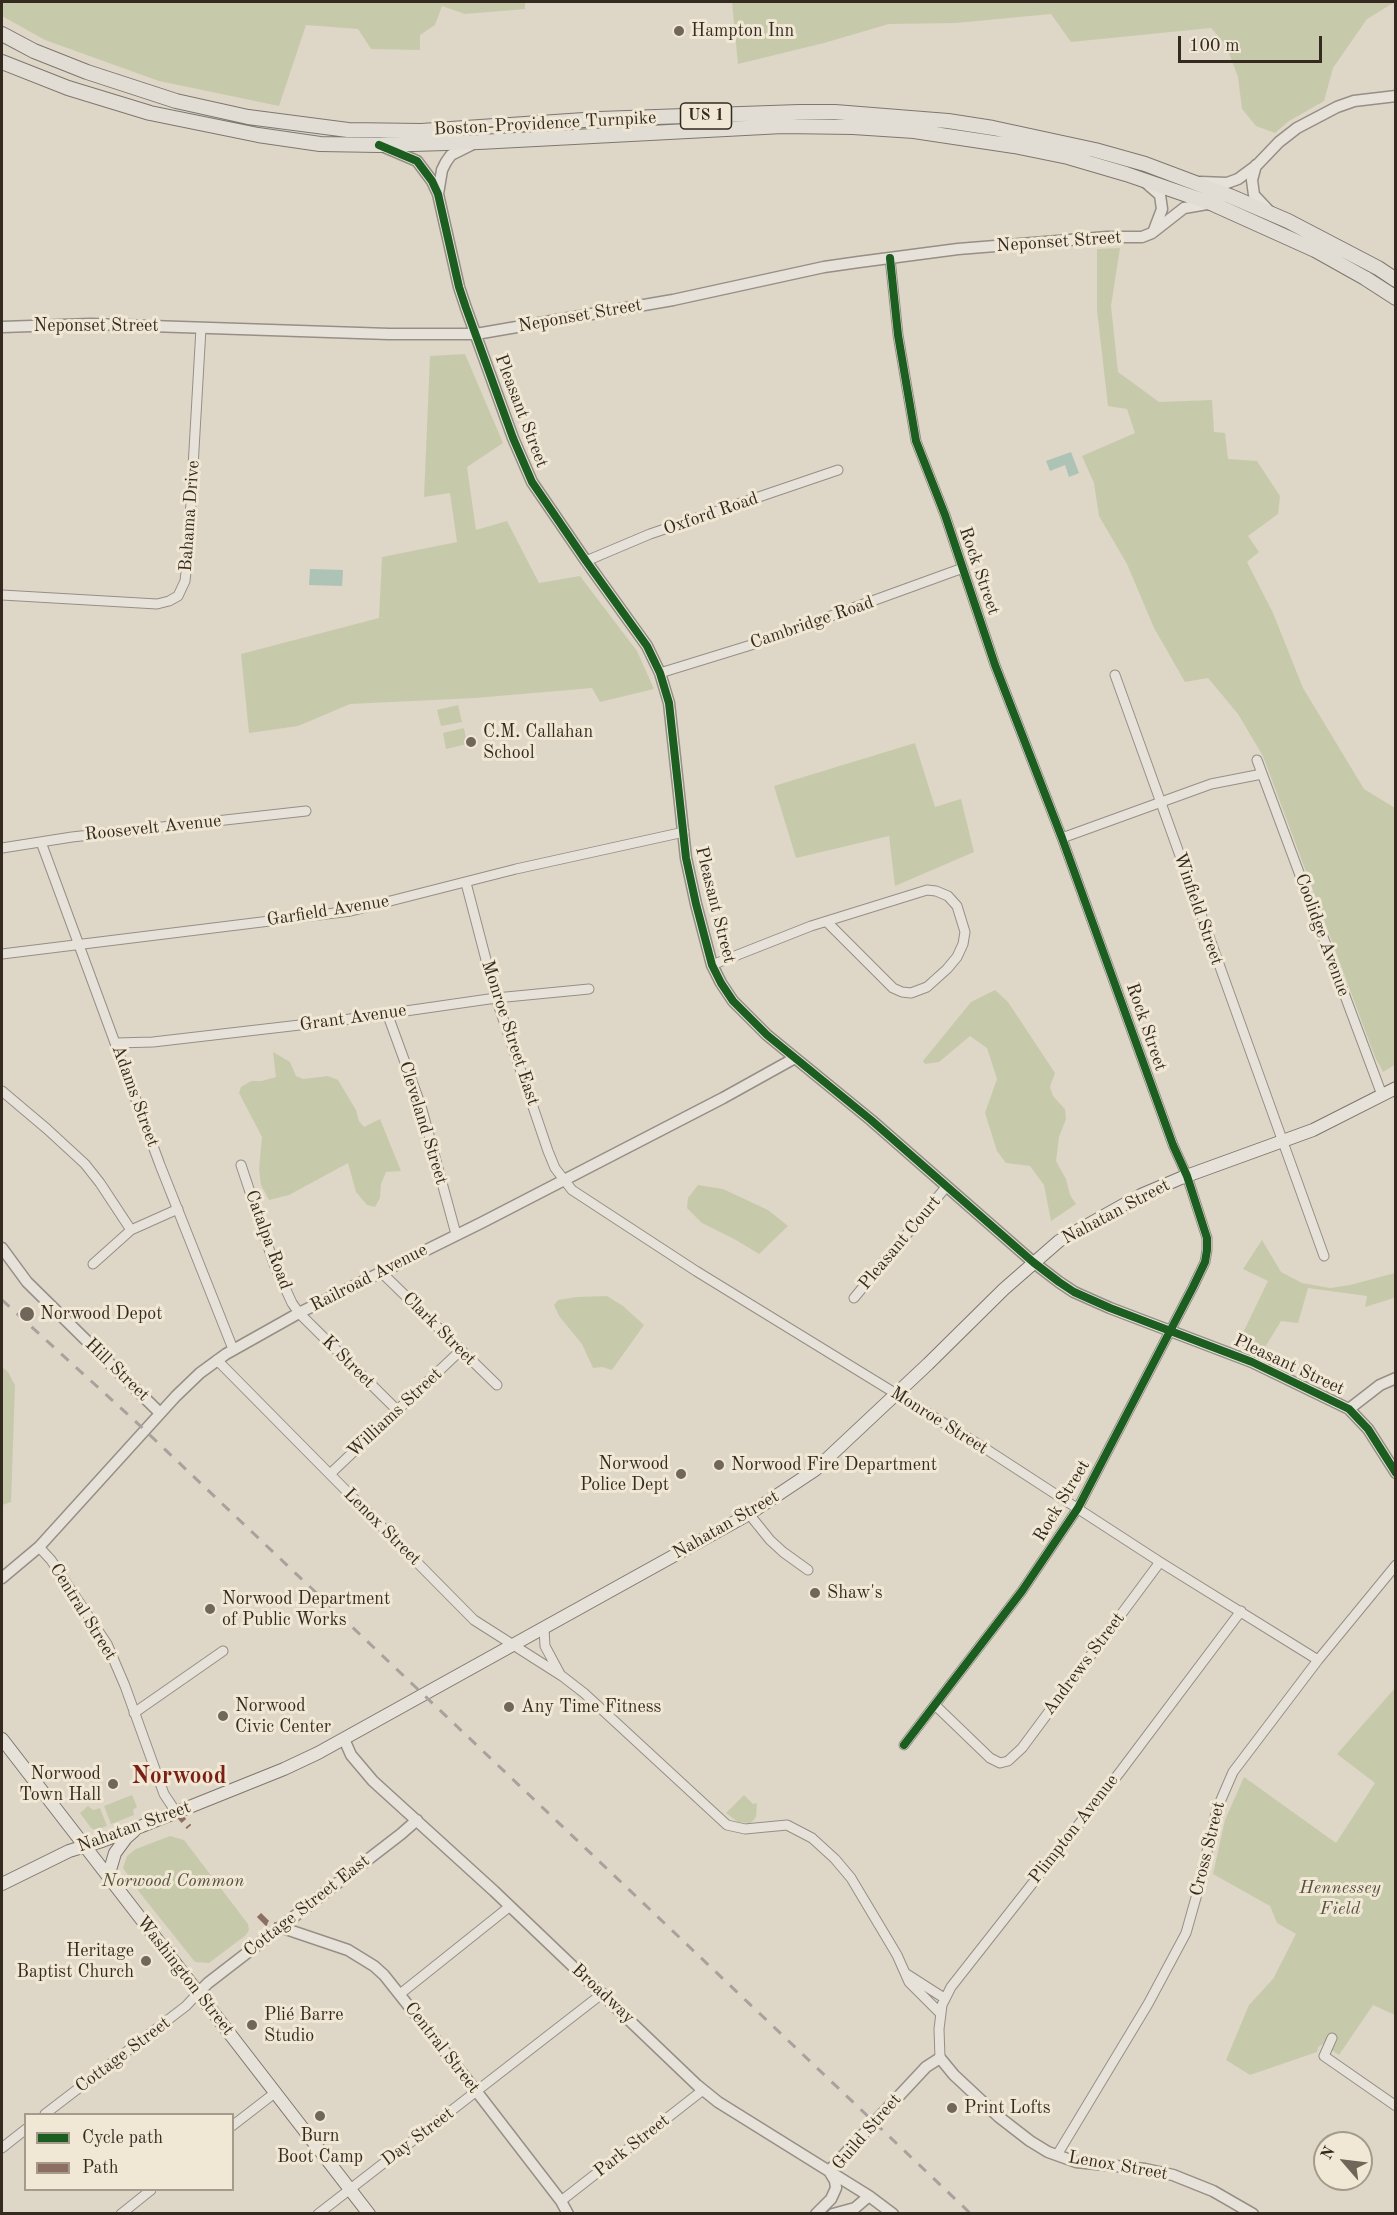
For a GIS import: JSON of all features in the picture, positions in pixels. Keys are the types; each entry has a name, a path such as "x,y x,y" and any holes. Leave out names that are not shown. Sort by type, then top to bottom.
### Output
{"main road":[{"name":"Boston-Providence Turnpike","path":"2,34 45,55 136,90 176,101 280,122 348,130 421,131 599,119 835,112 948,121 993,128 1095,150 1145,164 1271,213 1378,268 1395,280"},
{"name":"Boston-Providence Turnpike","path":"2,62 68,88 150,113 258,135 320,144 478,142 783,126 914,131 1014,146 1068,157 1142,179 1213,204 1314,250 1365,278 1395,298"},
{"path":"1378,268 1395,275"},
{"name":"Nahatan Street","path":"2,1884 69,1851 102,1842 284,1769 344,1739 749,1514 815,1470 1033,1262 1059,1241 1141,1195 1313,1130 1395,1088"},
{"name":"Washington Street","path":"2,1739 369,2214"},
{"path":"114,1884 110,1877 110,1870 115,1853 126,1838 142,1826"}],"street":[{"path":"1192,182 1227,183 1238,179 1257,165 1279,142 1318,115 1354,100 1395,96"},
{"name":"Pleasant Street","path":"438,194 442,170 451,155 478,142"},
{"name":"Pleasant Street","path":"379,145 417,161 432,181 438,194 459,287 513,438 532,482 647,646 660,673 669,704 686,858 712,965 721,983 747,1016 1033,1262 1074,1292 1252,1362 1349,1409 1372,1435 1395,1473"},
{"path":"1257,165 1252,180 1254,195 1271,213"},
{"path":"1142,179 1160,195 1162,209 1152,233"},
{"path":"1152,233 1184,208 1213,204"},
{"name":"Neponset Street","path":"2,327 91,324 389,334 476,334 673,300 824,267 1022,244 1107,237 1142,237 1152,233"},
{"name":"Rock Street","path":"890,258 898,335 916,441 963,568 995,665 1062,838 1138,1051 1187,1176 1207,1238 1204,1262 1171,1331 1078,1508 1022,1591 904,1745"},
{"name":"Bahama Drive","path":"2,595 157,604 178,596 185,581 189,543 201,328"},
{"name":"Oxford Road","path":"586,561 650,534 838,471"},
{"name":"Cambridge Road","path":"660,673 762,641 963,568"},
{"name":"Winfield Street","path":"1115,675 1324,1256"},
{"name":"Coolidge Avenue","path":"1257,760 1382,1095"},
{"path":"1062,838 1211,784 1262,774"},
{"name":"Roosevelt Avenue","path":"2,848 306,811"},
{"name":"Garfield Avenue","path":"2,954 351,911 516,869 684,832"},
{"name":"Adams Street","path":"41,842 78,945 233,1349"},
{"name":"Monroe Street East","path":"466,883 496,998 549,1151 562,1180"},
{"path":"712,965 811,926 927,890 948,896 957,906 965,932 957,957 947,969 927,987 911,993 893,988 827,922"},
{"name":"Grant Avenue","path":"116,1043 153,1042 308,1024 496,998 589,988"},
{"name":"Cleveland Street","path":"387,1013 421,1106 456,1234"},
{"name":"Railroad Avenue","path":"2,1578 39,1547 187,1384 233,1349 299,1313 482,1223 723,1098 795,1058"},
{"path":"2,1091 85,1164 100,1182 131,1230"},
{"name":"Catalpa Road","path":"241,1165 274,1264 292,1304 299,1313"},
{"name":"Monroe Street","path":"562,1180 592,1205 1318,1660"},
{"name":"Pleasant Court","path":"854,1298 946,1187"},
{"path":"93,1264 131,1230 178,1209"},
{"name":"Hill Street","path":"2,1248 27,1282 160,1413"},
{"name":"Clark Street","path":"381,1272 497,1385"},
{"name":"K Street","path":"299,1313 397,1410"},
{"name":"Williams Street","path":"330,1474 460,1351"},
{"name":"Lenox Street","path":"217,1360 474,1620 562,1676 584,1693 727,1825 746,1829 787,1825 812,1838 835,1859 852,1880 915,1990 941,2014"},
{"path":"1349,1409 1380,1384 1395,1378"},
{"path":"749,1514 765,1535 783,1552 808,1569"},
{"name":"Central Street","path":"39,1547 51,1560 107,1644 125,1686 164,1794 176,1812"},
{"name":"Andrews Street","path":"934,1705 990,1758 1000,1763 1005,1761 1022,1748 1161,1562"},
{"name":"Cross Street","path":"1057,2156 1148,2004 1186,1933 1217,1809 1224,1788 1233,1772 1318,1660 1395,1565"},
{"name":"Plimpton Avenue","path":"940,2058 941,2014 944,1998 977,1952 1120,1772 1241,1611"},
{"name":"Lenox Street","path":"544,1628 545,1646 562,1676"},
{"path":"134,1713 223,1651"},
{"name":"Broadway","path":"344,1739 351,1755 373,1781 703,2090 718,2102 869,2196 893,2214"},
{"name":"Cottage Street East","path":"198,1993 210,1981 417,1820"},
{"path":"400,1994 509,1907"},
{"name":"Central Street","path":"280,1927 348,1950 374,1966 400,1994 477,2092 561,2201 568,2214"},
{"path":"905,1973 944,1998"},
{"name":"Cottage Street","path":"48,2113 186,2006 198,1993"},
{"name":"Day Street","path":"318,2214 603,1994"},
{"path":"1332,2038 1324,2056 1395,2106"},
{"name":"Lenox Street","path":"940,2058 954,2075 999,2117 1030,2141 1057,2156 1076,2162 1145,2169 1173,2175 1213,2191 1253,2214"},
{"name":"Guild Street","path":"816,2214 831,2199 836,2188 836,2181 829,2171 926,2067 940,2058"},
{"name":"Park Street","path":"561,2201 703,2090"},
{"path":"234,2124 276,2092"},
{"path":"2,2148 24,2131"},
{"path":"121,2214 150,2191"},
{"path":"833,2214 855,2208 869,2196"}],"green space":[{"path":"2,2 525,2 525,9 465,14 442,6 435,25 420,35 420,50 371,49 358,29 306,25 279,106 159,81 45,40 2,16"},
{"path":"732,2 1395,2 1367,19 1333,68 1324,101 1289,121 1275,133 1256,126 1242,109 1238,77 1226,45 1211,28 1071,42 1051,14 956,23 889,24 738,64"},
{"path":"1120,248 1111,306 1118,372 1159,402 1212,400 1214,432 1225,433 1228,459 1257,461 1280,496 1278,514 1248,536 1259,552 1247,562 1273,613 1303,688 1364,789 1395,808 1396,1064 1383,1072 1375,1057 1263,756 1238,714 1208,678 1185,682 1154,628 1127,564 1099,516 1094,483 1082,456 1135,433 1127,409 1108,406 1097,310 1097,249"},
{"path":"465,354 503,443 467,467 476,530 507,521 539,583 580,576 637,651 654,689 600,702 592,688 475,698 350,704 298,726 249,733 241,654 379,618 382,557 457,542 450,493 424,497 430,356"},
{"path":"458,705 462,722 441,726 437,710"},
{"path":"464,728 467,744 446,749 443,733"},
{"path":"915,743 935,807 961,799 974,852 895,886 889,836 796,858 774,786"},
{"path":"995,990 1008,1002 1055,1073 1050,1087 1053,1096 1065,1109 1066,1119 1059,1137 1056,1161 1076,1204 1051,1221 1044,1185 1030,1166 1006,1163 997,1151 985,1113 997,1079 987,1048 970,1036 939,1062 925,1064 923,1061 971,1002"},
{"path":"273,1052 290,1062 296,1076 303,1079 328,1076 338,1080 364,1127 380,1119 401,1171 386,1172 381,1184 380,1198 375,1207 367,1205 356,1192 348,1163 289,1195 269,1200 261,1185 259,1169 262,1137 239,1093 241,1087 251,1081 276,1077"},
{"path":"698,1185 723,1189 768,1210 788,1226 759,1254 702,1223 687,1208 688,1198"},
{"path":"1262,1240 1281,1272 1302,1283 1330,1288 1395,1273 1395,1303 1394,1298 1365,1307 1367,1296 1308,1288 1298,1323 1281,1321 1261,1354 1237,1345 1268,1281 1243,1269"},
{"path":"607,1296 623,1306 644,1325 612,1370 602,1367 593,1368 582,1344 559,1316 554,1305 558,1300"},
{"path":"2,1367 8,1372 15,1385 11,1502 2,1505"},
{"name":"Hennessey Field","path":"1395,1688 1395,2015 1373,2005 1339,2055 1323,2044 1318,2047 1317,2052 1250,2075 1226,2060 1249,2005 1273,1979 1296,1934 1277,1923 1270,1906 1213,1874 1225,1820 1244,1777 1336,1843 1375,1783 1337,1754"},
{"path":"132,1795 137,1807 133,1810 134,1815 111,1824 104,1806"},
{"path":"744,1795 753,1804 757,1803 756,1817 749,1823 738,1822 726,1813"},
{"path":"88,1806 93,1810 100,1808 107,1826 95,1830 91,1828 80,1813"},
{"name":"Norwood Common","path":"170,1836 184,1840 248,1924 249,1930 246,1935 209,1963 195,1962 123,1868 127,1856 136,1849"}],"shaded area":[{"path":"1071,452 1079,473 1069,477 1065,465 1050,471 1046,461"},
{"path":"310,569 343,570 342,586 309,585"}],"railway":[{"path":"2,1300 135,1421 971,2214"}],"marked path":[{"path":"176,1812 189,1827"},
{"path":"259,1915 267,1923 280,1927"}],"cycle path":[{"path":"379,145 417,161 432,181 438,194 459,287 513,438 532,482 647,646 660,673 669,703 686,858 696,904 712,965 733,1001 767,1035 871,1120 1033,1262 1059,1282 1074,1292 1110,1308 1252,1362 1349,1409 1368,1429 1396,1473"},
{"path":"890,258 898,335 916,441 945,515 995,665 1062,838 1173,1145 1187,1176 1207,1238 1205,1262 1078,1508 1022,1591 904,1745"}],"place":[{"name":"Hampton Inn","path":"679,31"},
{"name":"C.M. Callahan School","path":"471,742"},
{"name":"Norwood Depot","path":"27,1314"},
{"name":"Norwood Fire Department","path":"719,1465"},
{"name":"Norwood Police Dept","path":"681,1474"},
{"name":"Shaw's","path":"815,1593"},
{"name":"Norwood Department of Public Works","path":"210,1609"},
{"name":"Any Time Fitness","path":"509,1707"},
{"name":"Norwood Civic Center","path":"223,1716"},
{"name":"Norwood Town Hall","path":"113,1784"},
{"name":"Heritage Baptist Church","path":"146,1961"},
{"name":"Plié Barre Studio","path":"252,2025"},
{"name":"Print Lofts","path":"952,2108"},
{"name":"Burn Boot Camp","path":"320,2116"}],"district":[{"name":"Norwood","path":"179,1777"}]}
